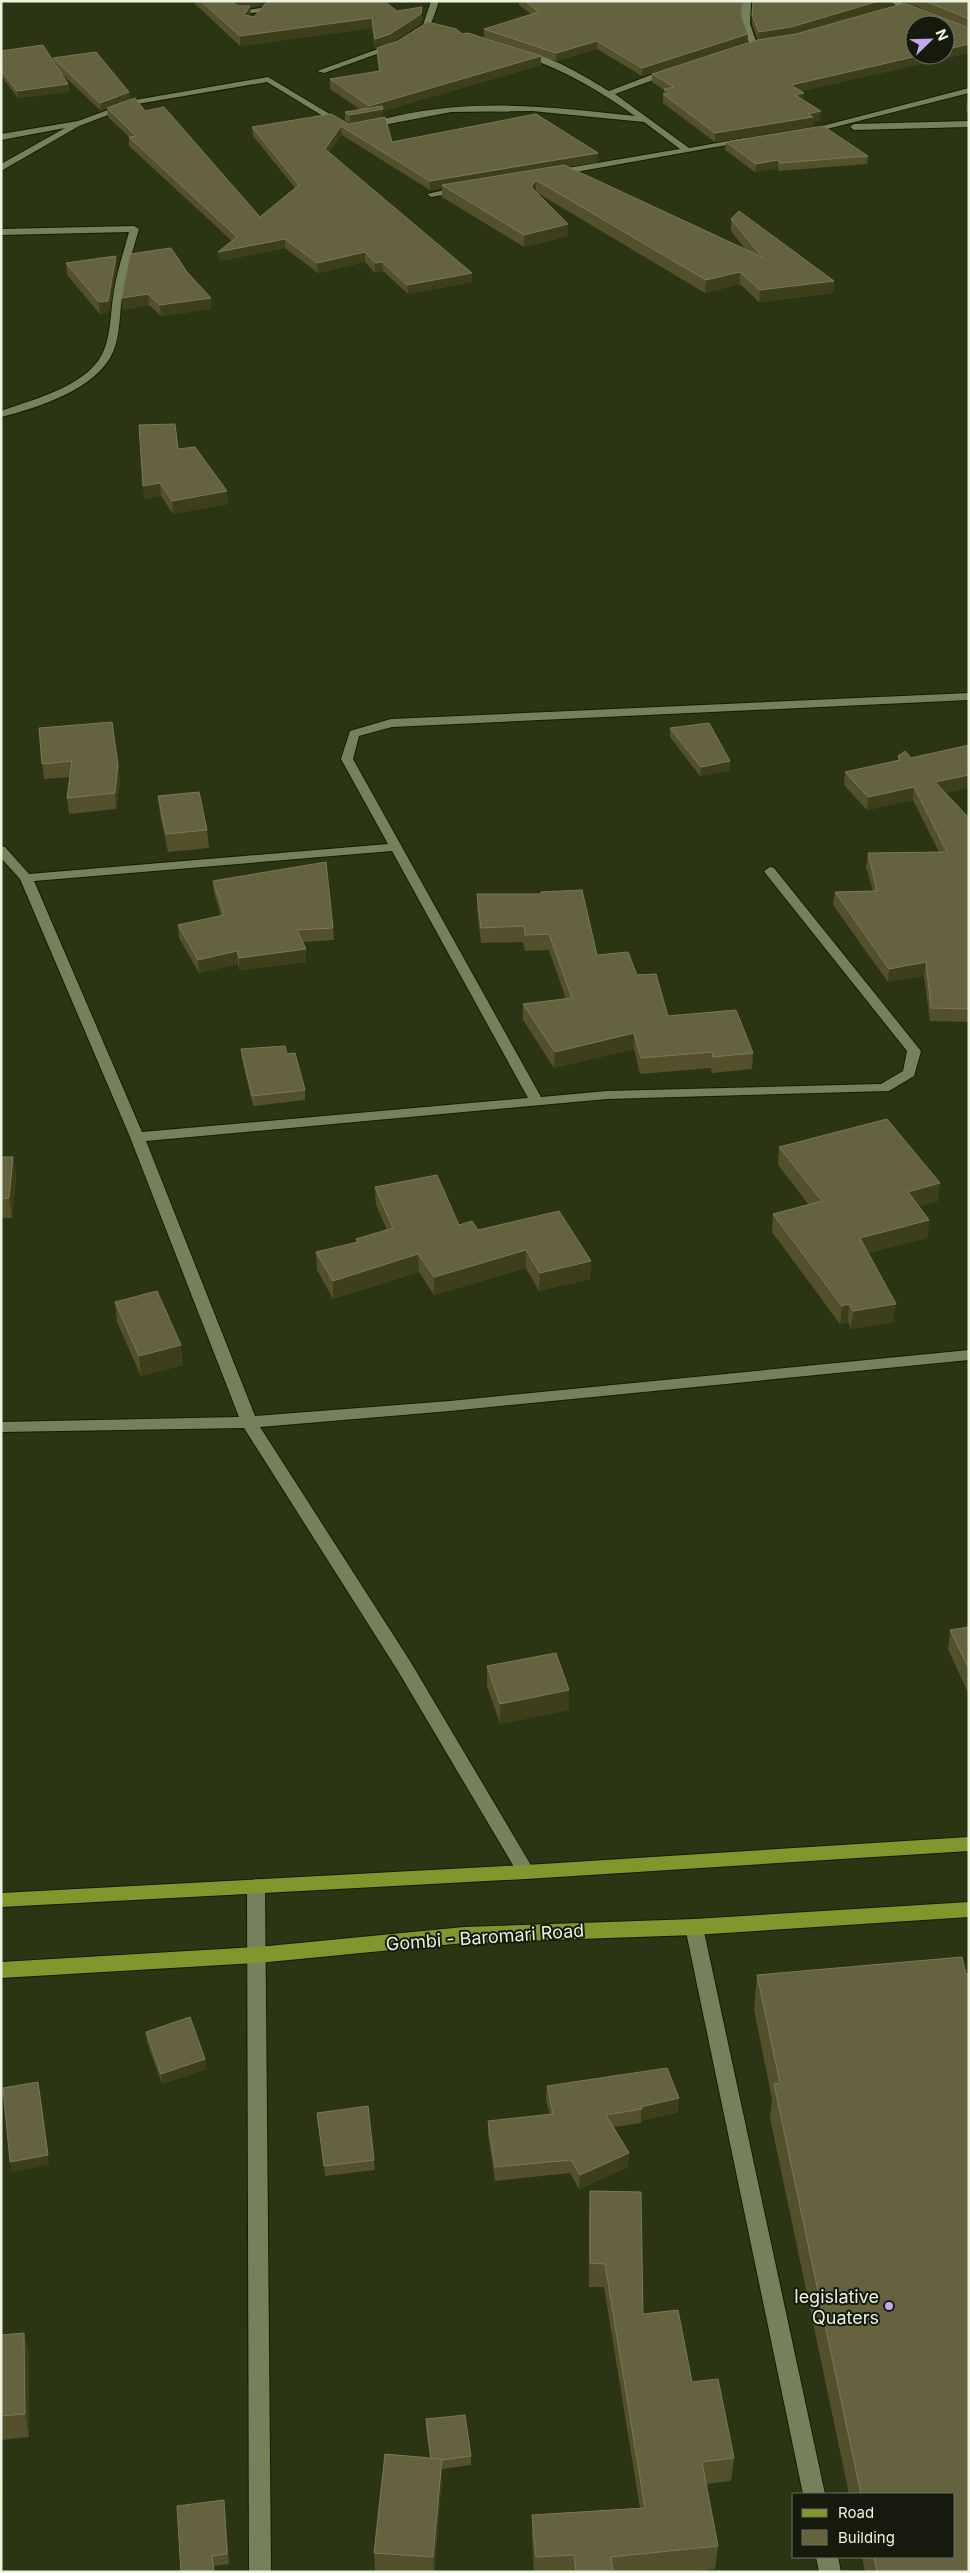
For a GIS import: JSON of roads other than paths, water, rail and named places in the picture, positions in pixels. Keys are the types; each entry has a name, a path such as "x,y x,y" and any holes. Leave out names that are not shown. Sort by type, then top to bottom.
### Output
{"main road":[{"path":"1,1900 526,1872 737,1857 969,1844"},
{"name":"Gombi - Baromari Road","path":"1,1970 258,1955 464,1935 694,1927 969,1909"}],"street":[{"path":"321,71 378,54 403,41 427,26 435,1"},
{"path":"747,1 744,8 749,38 755,45"},
{"path":"893,6 902,7 922,15"},
{"path":"238,12 262,12"},
{"path":"427,26 436,29"},
{"path":"746,48 764,44"},
{"path":"518,52 566,69 647,120 686,150"},
{"path":"608,94 683,66"},
{"path":"1,137 80,123 135,102 268,79 353,128 449,109 481,107 525,108 647,120"},
{"path":"825,128 969,90"},
{"path":"1,168 56,139 80,123"},
{"path":"797,132 825,128 969,124"},
{"path":"541,175 751,140"},
{"path":"431,194 475,186"},
{"path":"1,232 134,229 114,316 114,337 107,356 83,380 1,414"},
{"path":"537,1102 347,759 354,734 390,723 969,696"},
{"path":"26,878 396,847"},
{"path":"1,850 26,878 137,1137 249,1422 404,1666 526,1872"},
{"path":"137,1137 607,1095 884,1088 909,1073 914,1051 770,871"},
{"path":"1,1426 249,1422 460,1405 969,1355"},
{"path":"256,1886 258,1955 260,2572"},
{"path":"694,1927 814,2493"},
{"path":"827,2558 830,2572"}],"place":[{"name":"legislative Quaters","path":"889,2306"}]}
